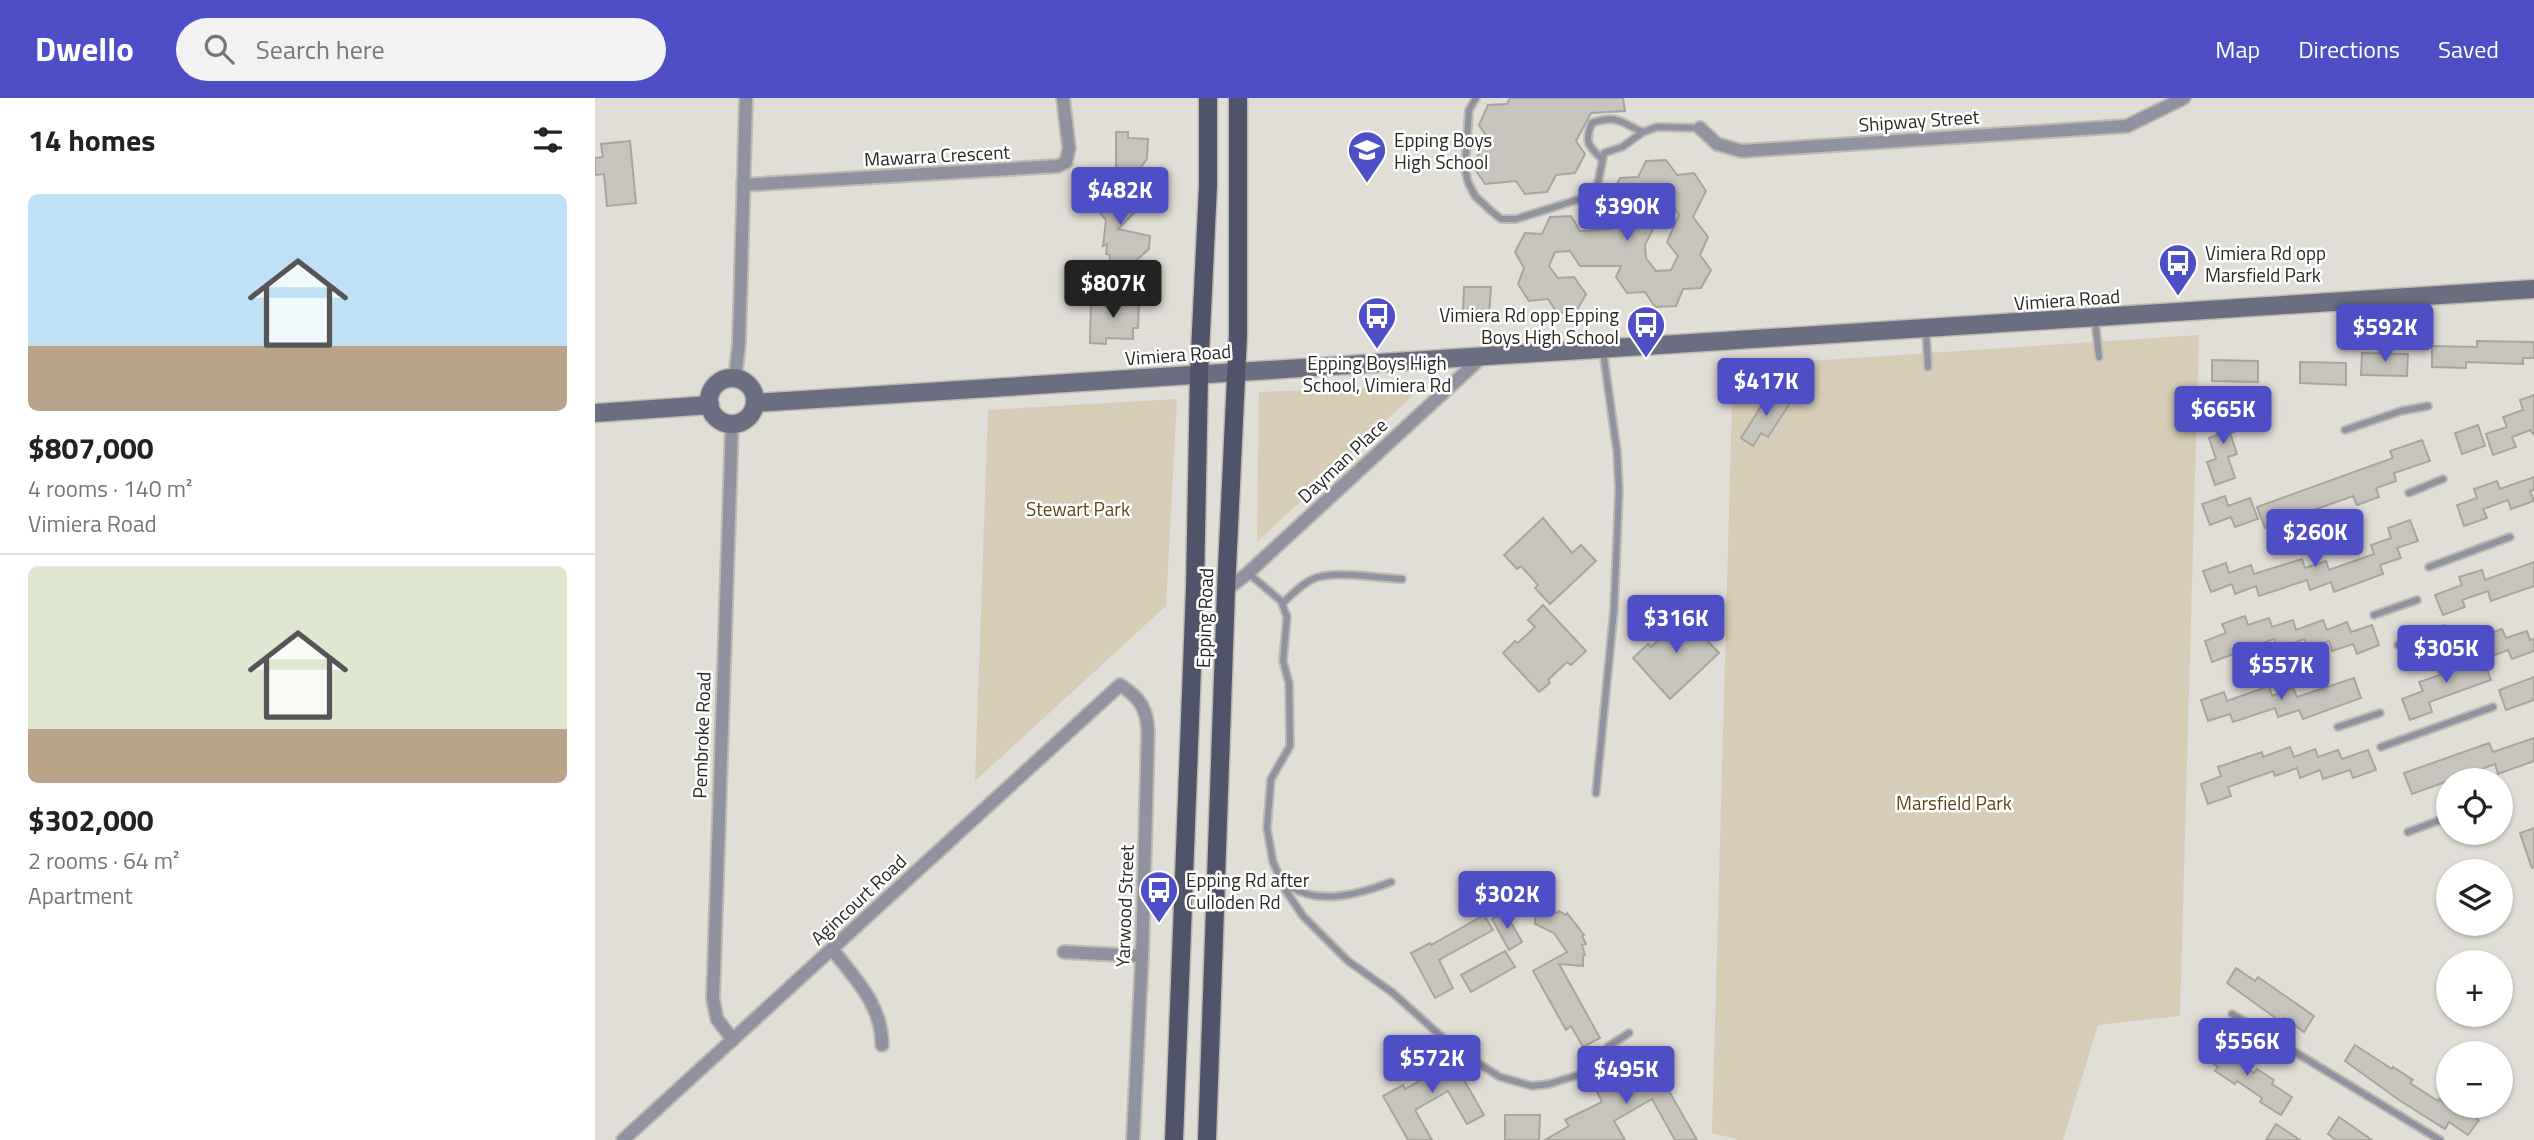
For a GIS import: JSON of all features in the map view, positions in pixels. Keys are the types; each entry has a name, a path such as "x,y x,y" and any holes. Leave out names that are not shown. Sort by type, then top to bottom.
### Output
{"main road":[{"name":"Epping Road","path":"1174,1140 1195,588 1199,374 1208,186 1208,98"},
{"name":"Epping Road","path":"1207,1140 1226,590 1237,371 1240,153 1238,98"}],"street":[{"path":"735,379 739,343 746,98"},
{"name":"Mawarra Crescent","path":"743,185 1058,166 1066,162 1069,148 1063,98"},
{"name":"Shipway Street","path":"1700,128 1717,144 1742,150 1811,146 2127,126 2184,98"},
{"name":"Vimiera Road","path":"755,402 2534,289"},
{"name":"Dayman Place","path":"1226,590 1248,573 1483,356"},
{"path":"735,379 748,384 755,396 755,402 750,415 739,423 732,424 717,419 710,405 712,391 716,385 735,379"},
{"path":"595,413 710,405"},
{"name":"Pembroke Road","path":"732,424 713,999 717,1019 733,1040"},
{"name":"Agincourt Road","path":"623,1140 1120,685"},
{"name":"Yarwood Street","path":"1120,685 1132,693 1147,716 1142,956 1133,1140"},
{"path":"832,949 874,1005 882,1026 882,1045"},
{"path":"1064,952 1142,956"}],"lane":[{"path":"1476,98 1469,110 1465,157 1468,182 1475,196 1501,219 1529,216 1583,198 1597,187 1601,178 1604,153 1622,147 1643,132 1657,127 1700,128"},
{"path":"1602,159 1590,147 1587,135 1593,123 1607,118 1621,120 1643,132"},
{"path":"2095,318 2099,357"},
{"path":"1926,329 1928,367"},
{"path":"1595,793 1615,610 1619,490 1617,451 1603,349"},
{"path":"2345,430 2401,411 2428,406"},
{"path":"2409,493 2443,479"},
{"path":"2428,567 2509,537"},
{"path":"1248,573 1283,603 1287,617 1283,661 1289,683 1290,746 1271,779 1267,828 1273,862 1286,891 1303,916 1348,961 1393,993 1454,1048 1500,1077 1532,1086 1569,1079 1594,1068 1609,1046 1629,1033"},
{"path":"1283,603 1315,578 1329,575 1402,579"},
{"path":"2374,615 2417,600"},
{"path":"2398,645 2444,629"},
{"path":"2381,747 2493,707"},
{"path":"2338,727 2380,713"},
{"path":"2408,832 2436,822"},
{"path":"1286,891 1293,888 1303,894 1343,895 1366,892 1391,881"},
{"path":"2232,1014 2440,1140"}],"green space":[{"name":"Marsfield Park","path":"2199,335 2180,1016 2098,1025 2063,1140 1739,1140 1712,1133 1733,366"},
{"path":"1423,386 1257,542 1259,392"},
{"name":"Stewart Park","path":"1177,399 1166,606 975,781 988,410"}],"building":[{"path":"1510,98 1623,98 1625,111 1591,113 1576,141 1585,154 1575,173 1556,175 1547,192 1525,194 1516,181 1485,184 1473,166 1487,137 1479,125 1488,105 1507,104"},
{"path":"1116,132 1128,132 1128,138 1148,139 1147,159 1138,171 1116,170"},
{"path":"630,141 636,203 607,206 604,174 595,175 595,158 603,157 601,144"},
{"path":"1666,160 1677,175 1694,173 1706,191 1693,217 1708,237 1700,255 1711,270 1701,288 1683,289 1676,306 1655,307 1645,292 1627,293 1616,277 1621,266 1580,266 1570,251 1555,252 1549,266 1558,278 1574,277 1586,294 1576,312 1557,313 1548,299 1529,301 1518,284 1524,268 1515,252 1525,233 1542,234 1550,217 1571,216 1580,231 1612,229 1621,212 1611,196 1620,178 1638,177 1646,161","holes":["1666,195 1679,215 1667,242 1678,256 1671,270 1656,271 1646,258 1645,245 1655,225 1645,210 1651,196"]},
{"path":"1116,178 1136,197 1133,201 1139,208 1118,229 1150,236 1149,249 1132,264 1131,271 1109,269 1110,255 1106,254 1107,244 1103,246 1106,220 1092,203"},
{"path":"1464,287 1491,287 1489,315 1463,312"},
{"path":"1091,300 1139,302 1138,328 1133,328 1133,339 1106,338 1106,344 1090,343"},
{"path":"2477,341 2534,342 2534,358 2523,358 2523,364 2466,362 2466,368 2432,367 2432,346 2477,347"},
{"path":"2362,353 2408,354 2407,376 2361,375"},
{"path":"2212,360 2258,361 2258,382 2212,381"},
{"path":"2300,362 2346,363 2346,385 2300,383"},
{"path":"1771,391 1790,403 1768,437 1761,433 1753,446 1741,438"},
{"path":"2534,395 2534,435 2530,430 2512,437 2516,447 2493,455 2486,434 2507,427 2503,417 2523,410 2520,400"},
{"path":"2231,407 2239,430 2230,433 2237,454 2228,457 2235,478 2215,485 2207,462 2216,459 2209,438 2218,435 2210,414"},
{"path":"2478,425 2485,446 2462,454 2455,433"},
{"path":"2422,440 2430,461 2394,473 2396,481 2376,488 2379,497 2357,505 2353,496 2308,512 2312,521 2289,529 2286,520 2265,528 2257,507 2393,458 2390,451"},
{"path":"2534,477 2534,490 2530,491 2534,501 2511,509 2508,500 2483,509 2487,518 2464,526 2457,505 2477,498 2474,489 2497,481 2500,489"},
{"path":"2225,496 2228,506 2250,498 2258,519 2235,527 2231,517 2210,525 2202,504"},
{"path":"1543,518 1572,553 1581,545 1596,561 1550,604 1535,588 1538,585 1521,566 1517,569 1504,555"},
{"path":"2410,520 2418,541 2397,548 2401,558 2380,565 2383,574 2334,592 2331,582 2310,590 2307,580 2259,596 2256,586 2235,594 2232,584 2211,592 2203,571 2226,563 2229,573 2251,565 2254,574 2302,559 2305,568 2326,561 2329,570 2374,554 2371,545 2391,538 2388,528"},
{"path":"2534,562 2534,586 2491,601 2488,591 2462,600 2465,607 2443,615 2435,595 2462,585 2459,577 2482,570 2485,580"},
{"path":"1543,605 1586,651 1571,665 1567,662 1539,692 1503,653 1535,627 1528,620"},
{"path":"1677,608 1719,653 1670,699 1633,658 1648,644 1651,647 1669,630 1662,622"},
{"path":"2245,616 2248,625 2269,618 2272,627 2293,620 2296,630 2323,620 2327,630 2347,622 2351,632 2372,625 2379,645 2357,654 2353,644 2332,651 2329,641 2308,649 2304,639 2278,649 2274,639 2212,662 2205,641 2226,633 2222,624"},
{"path":"2502,629 2506,638 2527,631 2530,640 2534,639 2534,651 2512,659 2508,650 2487,658 2480,637"},
{"path":"2459,657 2462,667 2483,660 2491,680 2429,702 2432,712 2410,720 2402,699 2423,691 2419,682 2440,675 2436,666"},
{"path":"2534,677 2534,700 2506,710 2499,690"},
{"path":"2354,678 2361,698 2303,719 2299,710 2278,717 2275,708 2233,722 2230,714 2208,721 2201,700 2224,692 2227,701 2269,686 2272,696 2293,688 2297,697"},
{"path":"2534,738 2534,761 2513,769 2496,768 2495,764 2484,768 2436,768 2436,785 2412,794 2404,773 2489,743 2493,752"},
{"path":"2290,747 2294,757 2315,749 2318,757 2338,750 2342,759 2368,750 2376,770 2353,778 2350,770 2323,779 2320,770 2300,778 2297,768 2275,776 2273,771 2228,787 2231,796 2208,804 2201,784 2221,776 2218,767 2262,752 2263,757"},
{"path":"2534,828 2534,867 2532,868 2520,833"},
{"path":"1536,906 1566,915 1567,913 1584,935 1582,936 1586,944 1582,945 1585,955 1583,966 1559,964 1600,1038 1583,1047 1571,1026 1566,1030 1533,971 1567,952 1554,933 1535,924"},
{"path":"1505,912 1522,942 1509,950 1492,919"},
{"path":"1484,915 1493,930 1439,960 1453,988 1435,998 1411,953 1430,943 1431,945"},
{"path":"1505,951 1515,967 1471,992 1461,975"},
{"path":"2236,968 2255,981 2258,977 2314,1016 2304,1032 2284,1018 2281,1022 2227,983"},
{"path":"2211,1039 2228,1051 2226,1054 2254,1073 2257,1069 2274,1080 2272,1084 2292,1097 2281,1115 2260,1102 2262,1098 2237,1081 2235,1084 2215,1071 2218,1067 2201,1055"},
{"path":"1441,1044 1484,1115 1467,1124 1448,1091 1415,1110 1432,1140 1408,1140 1383,1096 1403,1085 1405,1089 1435,1072 1424,1054"},
{"path":"2355,1045 2413,1080 2410,1083 2436,1100 2436,1118 2479,1120 2468,1135 2449,1122 2445,1129 2345,1061"},
{"path":"1631,1063 1657,1070 1697,1140 1675,1140 1652,1099 1614,1121 1625,1140 1545,1140 1569,1126 1565,1120 1602,1102 1593,1084"},
{"path":"1505,1115 1540,1115 1539,1140 1505,1140"},
{"path":"2339,1117 2372,1140 2336,1140 2328,1134"},
{"path":"2276,1124 2300,1140 2266,1140"}],"place":[{"name":"Epping Boys High School","path":"1367,184"},
{"name":"Vimiera Rd opp Marsfield Park","path":"2178,297"},
{"name":"Epping Boys High School, Vimiera Rd","path":"1377,350"},
{"name":"Vimiera Rd opp Epping Boys High School","path":"1646,359"},
{"name":"Epping Rd after Culloden Rd","path":"1159,924"}]}
